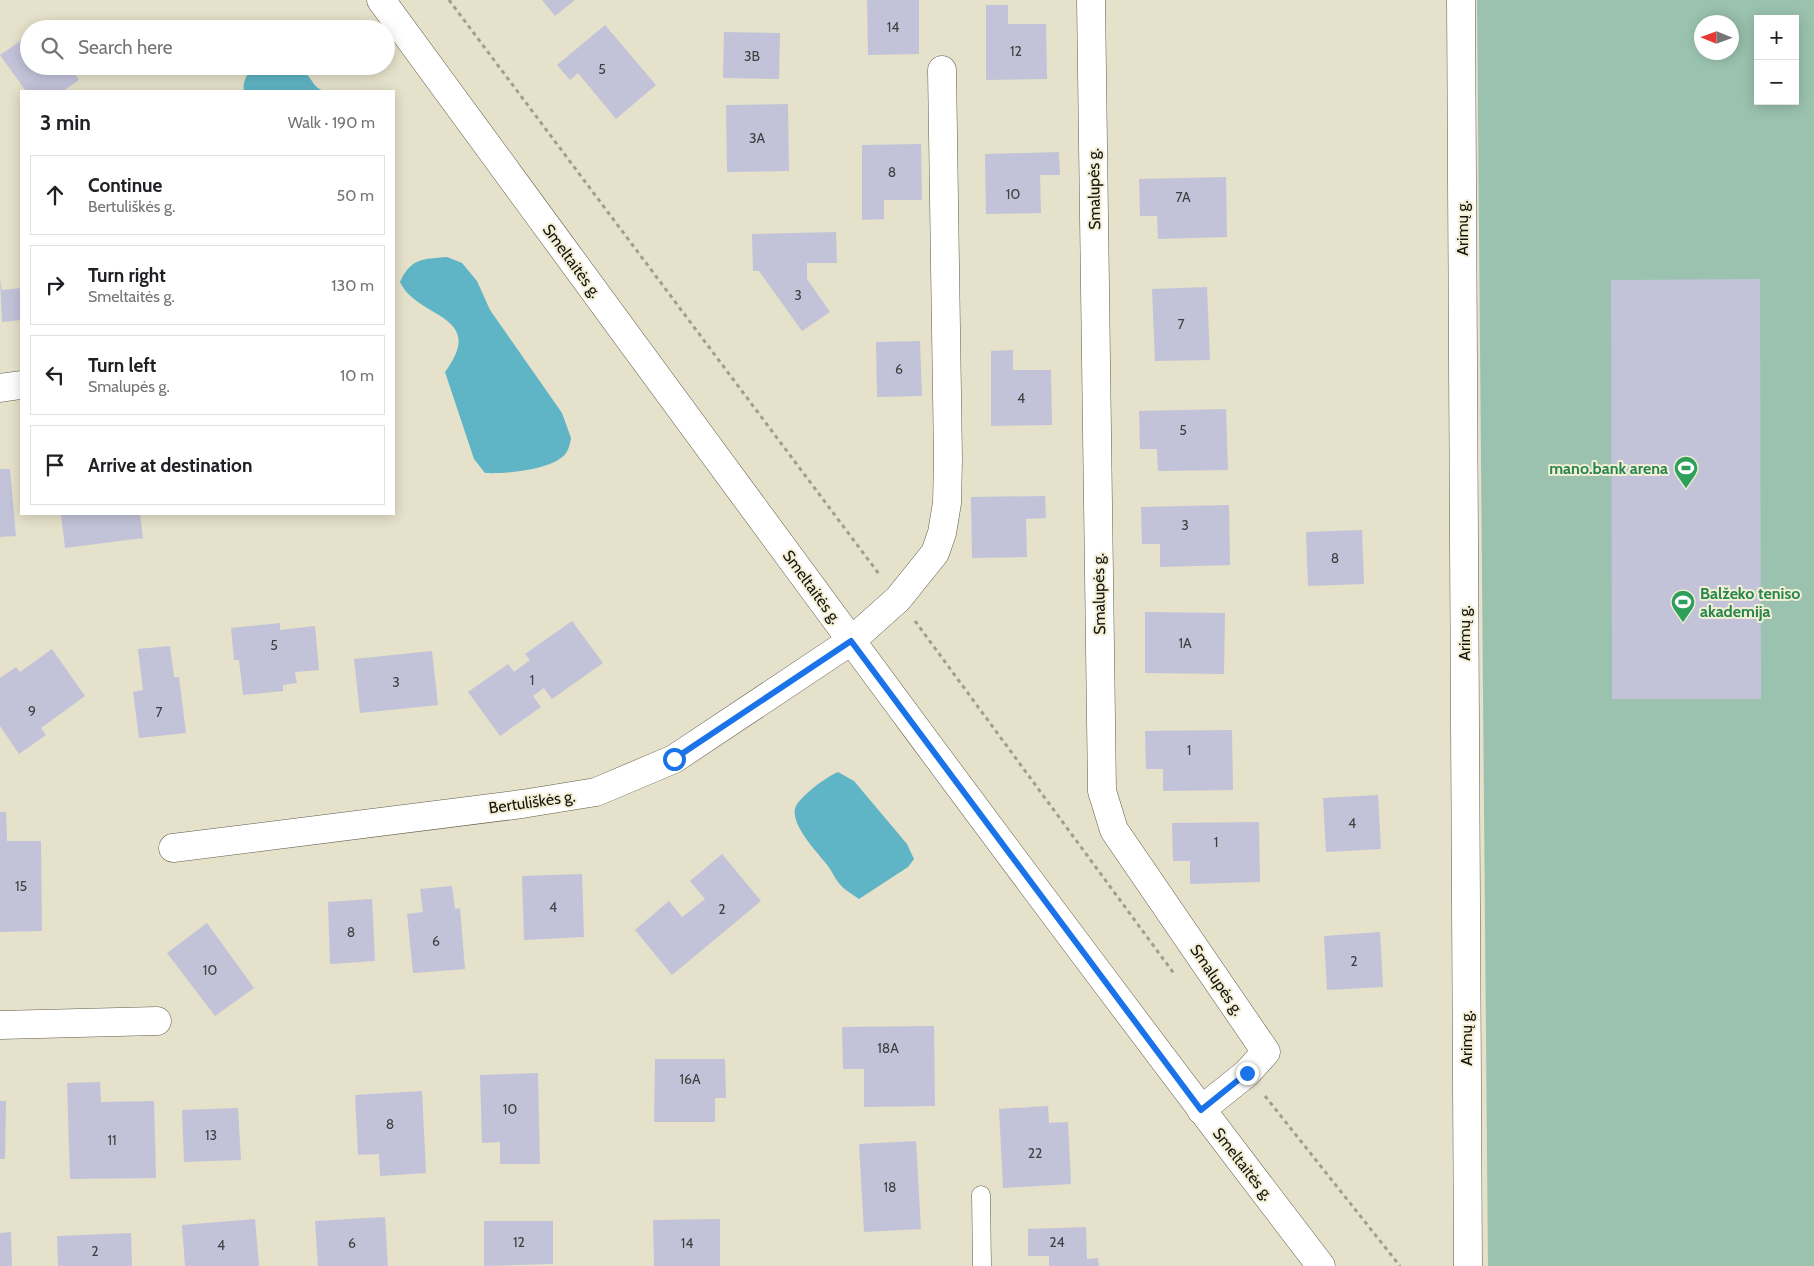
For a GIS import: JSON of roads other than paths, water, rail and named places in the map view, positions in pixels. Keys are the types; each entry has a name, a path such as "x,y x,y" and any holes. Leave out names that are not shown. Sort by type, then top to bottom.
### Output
{"main road":[{"name":"Smeltaitės g.","path":"381,0 851,641 1201,1110 1321,1266"},
{"name":"Smalupės g.","path":"1092,0 1102,791 1114,830 1266,1052 1247,1073 1201,1110"},
{"name":"Arimų g.","path":"1461,0 1468,1266"},
{"path":"851,641 898,600 935,553 942,533 947,503 948,458 942,70"},
{"path":"0,388 20,385"},
{"name":"Bertuliškės g.","path":"173,848 522,804 596,792 674,759 851,641"},
{"path":"0,1025 157,1021"}],"lane":[{"path":"981,1195 982,1266"}],"water":[{"path":"247,75 308,75 320,90 244,90"},
{"path":"447,257 462,263 477,281 490,310 562,413 571,438 567,451 560,459 528,470 485,473 474,459 445,372 456,353 458,339 454,328 445,319 420,304 400,282 413,264 424,259"},
{"path":"838,772 854,781 907,844 914,859 908,867 859,899 838,882 805,838 796,821 796,806 803,797 821,782"}],"place":[{"name":"mano.bank arena","path":"1686,489"},
{"name":"Balžeko teniso akademija","path":"1683,623"}]}
